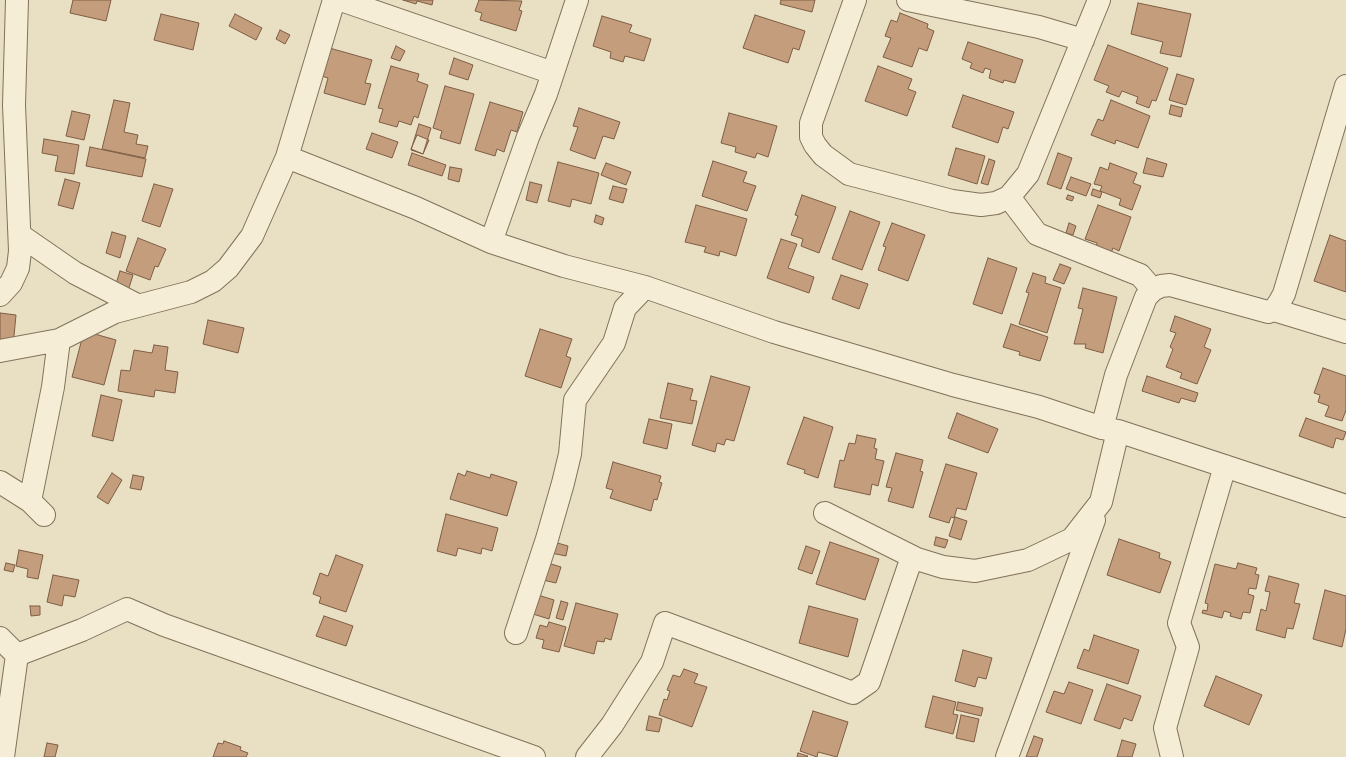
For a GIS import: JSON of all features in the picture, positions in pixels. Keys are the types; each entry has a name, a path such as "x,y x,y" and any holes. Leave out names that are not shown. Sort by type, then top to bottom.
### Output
{"street":[{"path":"0,295 11,283 18,268 20,235 14,105 17,0"},
{"path":"0,350 59,340 115,312 191,292 212,282 228,268 252,236 287,157 334,0"},
{"path":"341,0 553,73"},
{"path":"491,242 553,73 577,0"},
{"path":"855,0 811,123 811,137 815,145 823,155 849,174 952,200 981,205 996,203 1008,197 1028,174 1099,0"},
{"path":"908,0 1039,27 1083,40"},
{"path":"1274,310 1284,294 1346,86"},
{"path":"287,157 416,208 491,242 564,266 645,288 774,332 946,383 1039,407 1346,506"},
{"path":"1008,197 1037,234 1140,275 1153,290"},
{"path":"20,235 75,273 137,305"},
{"path":"1007,757 1101,502 1116,375 1146,297 1153,290 1162,286 1170,285 1261,311 1268,312 1274,310 1346,332"},
{"path":"516,632 547,539 568,462 574,400 614,343 625,308 645,288"},
{"path":"0,482 37,508 59,340"},
{"path":"1172,757 1166,728 1188,647 1179,623 1225,466"},
{"path":"825,513 912,557 943,567 975,570 1028,560 1072,539 1101,502"},
{"path":"587,757 612,726 652,662 665,622 853,693 869,682 912,557"},
{"path":"17,654 82,630 127,609 172,628 500,752 534,757"},
{"path":"0,638 17,654"},
{"path":"3,757 17,654"}],"building":[{"path":"73,0 111,0 106,21 70,13"},
{"path":"403,0 433,0 432,5 417,1 416,4"},
{"path":"479,0 522,1 519,10 522,11 516,31 480,20 482,13 475,11"},
{"path":"781,0 815,0 812,12 780,4"},
{"path":"1138,3 1191,14 1181,57 1160,53 1163,42 1131,34"},
{"path":"900,13 928,24 927,28 934,31 927,51 919,48 912,67 883,57 891,38 885,36 891,20 897,22"},
{"path":"161,14 199,23 193,50 154,40"},
{"path":"235,14 262,28 256,40 229,26"},
{"path":"755,15 805,31 799,50 793,48 788,63 743,48"},
{"path":"602,16 632,25 629,32 651,39 644,61 625,56 623,62 610,58 611,52 593,46"},
{"path":"280,30 290,35 285,44 276,39"},
{"path":"968,42 1023,60 1015,83 1004,80 1003,83 989,78 991,70 985,68 983,73 970,68 972,63 962,59"},
{"path":"1108,45 1168,68 1156,101 1152,100 1149,108 1136,103 1138,97 1122,91 1119,97 1106,92 1109,86 1094,80"},
{"path":"396,46 405,51 400,61 391,58"},
{"path":"326,47 372,60 365,83 371,84 365,105 324,93 328,78 318,75"},
{"path":"454,58 473,65 468,80 449,74"},
{"path":"391,66 419,74 417,81 428,85 418,118 414,116 411,125 399,121 397,127 379,122 383,109 378,108"},
{"path":"878,66 912,79 908,89 916,92 907,116 865,101"},
{"path":"1177,74 1194,79 1186,105 1169,100"},
{"path":"445,86 474,94 460,144 440,138 442,131 433,128"},
{"path":"963,95 1014,112 1008,129 1003,127 998,143 952,127"},
{"path":"114,100 130,103 124,132 138,135 136,144 148,146 145,158 102,149"},
{"path":"1111,100 1150,116 1138,148 1116,140 1115,144 1091,135 1098,119 1103,121"},
{"path":"490,102 523,112 517,132 511,130 504,152 497,149 495,156 475,150"},
{"path":"1171,105 1183,108 1181,117 1169,114"},
{"path":"579,108 620,122 614,139 603,136 595,159 570,150 578,127 573,126"},
{"path":"72,111 90,115 84,140 66,136"},
{"path":"729,113 777,126 768,157 757,153 755,158 735,152 736,147 721,143"},
{"path":"419,124 431,128 423,154 411,150"},
{"path":"372,133 398,142 392,158 366,149"},
{"path":"417,135 429,140 423,154 411,149"},
{"path":"44,139 79,145 74,174 55,171 58,156 42,153"},
{"path":"90,147 146,159 142,177 86,166"},
{"path":"956,148 985,156 977,184 948,175"},
{"path":"412,153 446,165 442,176 408,165"},
{"path":"1058,153 1072,158 1061,189 1047,184"},
{"path":"1147,158 1167,164 1163,177 1143,173"},
{"path":"989,159 995,161 988,185 981,183"},
{"path":"713,161 747,172 743,182 756,186 747,211 702,196"},
{"path":"558,162 599,173 591,204 572,199 570,207 548,201"},
{"path":"606,163 631,172 626,185 601,175"},
{"path":"1110,163 1137,173 1133,183 1141,186 1132,210 1119,205 1121,199 1100,191 1102,186 1094,184 1100,167 1108,170"},
{"path":"450,167 462,169 459,182 448,179"},
{"path":"1071,177 1091,184 1086,196 1066,189"},
{"path":"65,179 80,183 73,209 58,205"},
{"path":"530,182 542,185 537,203 526,200"},
{"path":"154,184 173,189 160,227 142,221"},
{"path":"613,186 627,189 623,203 609,199"},
{"path":"1093,189 1102,192 1100,198 1091,195"},
{"path":"802,195 836,207 819,253 801,246 803,239 791,235 798,216 795,215"},
{"path":"1068,195 1074,197 1072,201 1066,199"},
{"path":"696,205 747,219 736,256 720,251 719,256 704,252 706,247 685,242"},
{"path":"1098,205 1131,217 1119,251 1113,248 1111,253 1096,248 1097,243 1085,239"},
{"path":"850,211 880,222 862,270 832,259"},
{"path":"596,215 604,218 602,225 594,222"},
{"path":"892,223 925,235 908,281 878,270 886,247 883,246"},
{"path":"1069,223 1076,226 1073,235 1066,233"},
{"path":"112,232 126,236 120,258 106,253"},
{"path":"1330,235 1346,241 1346,292 1314,281"},
{"path":"138,238 166,249 158,267 155,266 150,280 126,271"},
{"path":"781,239 797,244 788,268 814,277 809,293 767,278"},
{"path":"988,258 1017,268 1002,314 973,304"},
{"path":"1060,264 1071,268 1064,284 1053,280"},
{"path":"120,271 133,275 128,291 115,287"},
{"path":"1033,273 1046,277 1045,283 1061,288 1047,333 1019,324 1029,293 1026,292"},
{"path":"841,275 868,284 859,309 832,299"},
{"path":"1083,288 1117,297 1103,353 1085,348 1086,344 1074,344 1083,309 1078,308"},
{"path":"0,313 16,315 13,346 0,345"},
{"path":"1175,316 1211,329 1204,347 1211,350 1197,384 1180,378 1182,373 1166,367 1173,349 1170,347 1176,333 1170,331"},
{"path":"208,320 244,328 238,353 203,344"},
{"path":"1011,324 1048,337 1040,361 1019,355 1020,352 1003,347"},
{"path":"540,329 572,339 566,356 571,358 561,388 525,376"},
{"path":"84,331 116,340 104,385 72,377"},
{"path":"154,345 168,347 165,370 178,372 175,393 155,390 154,397 118,391 121,370 130,371 134,350 152,353"},
{"path":"1323,368 1346,376 1346,410 1342,421 1325,416 1329,406 1318,402 1320,395 1314,393"},
{"path":"711,376 750,387 734,441 726,439 724,445 717,443 715,452 692,445"},
{"path":"1147,376 1198,393 1195,402 1181,398 1179,403 1142,391"},
{"path":"668,383 693,389 690,400 697,401 692,424 660,418"},
{"path":"101,395 122,400 113,441 92,436"},
{"path":"957,413 998,429 988,453 948,438"},
{"path":"804,417 833,427 818,478 804,473 805,470 787,464"},
{"path":"1306,418 1346,432 1343,440 1336,438 1333,448 1299,436"},
{"path":"649,419 672,424 667,449 643,443"},
{"path":"857,435 876,439 874,448 877,449 875,459 884,461 878,486 872,484 870,495 834,487 840,460 844,461 849,443 855,444"},
{"path":"896,453 923,460 920,471 923,472 913,508 888,501 892,488 886,487"},
{"path":"613,462 661,476 659,482 662,483 657,500 654,499 651,511 610,498 613,490 606,488"},
{"path":"946,464 977,473 966,510 957,508 954,518 951,517 949,523 929,517"},
{"path":"467,471 490,478 491,474 517,482 507,516 450,499 458,473 465,476"},
{"path":"112,473 122,480 108,504 97,497"},
{"path":"133,475 144,477 141,490 130,488"},
{"path":"446,514 498,528 492,551 482,548 481,554 458,548 456,556 437,551"},
{"path":"955,517 967,521 961,540 949,536"},
{"path":"936,537 948,540 945,548 934,545"},
{"path":"1119,539 1160,553 1159,558 1171,562 1160,593 1107,575"},
{"path":"554,542 568,546 566,556 551,553"},
{"path":"830,542 879,559 865,600 816,584"},
{"path":"806,546 820,551 812,574 798,569"},
{"path":"19,550 43,555 38,579 27,577 28,569 16,566"},
{"path":"336,555 363,565 346,612 319,603 321,597 313,594 320,573 328,576"},
{"path":"6,563 15,565 13,572 4,570"},
{"path":"548,563 561,567 556,583 543,580"},
{"path":"1238,563 1257,568 1255,574 1259,575 1256,589 1249,588 1248,594 1254,596 1250,613 1243,612 1241,619 1230,616 1231,613 1224,611 1222,618 1202,613 1203,610 1207,611 1208,604 1205,603 1215,564 1236,569"},
{"path":"53,575 79,580 75,597 64,595 62,606 47,602"},
{"path":"1269,576 1299,584 1294,603 1300,604 1293,629 1287,628 1285,638 1256,630 1261,609 1266,611 1270,592 1265,591"},
{"path":"1325,590 1346,596 1346,629 1342,647 1313,639"},
{"path":"538,595 554,600 549,619 533,614"},
{"path":"561,601 568,603 563,620 556,618"},
{"path":"576,603 618,614 611,640 605,638 604,642 597,641 594,654 564,646"},
{"path":"30,606 40,606 40,615 31,616"},
{"path":"809,606 858,619 848,657 799,643"},
{"path":"324,616 353,626 346,646 316,636"},
{"path":"549,622 566,627 559,652 542,648 544,640 536,638 540,625 547,627"},
{"path":"1094,635 1139,650 1128,684 1077,668 1084,649 1089,651"},
{"path":"963,650 992,658 986,679 978,677 975,687 955,681"},
{"path":"684,669 698,674 694,683 707,687 692,727 659,715 664,699 667,700 670,691 667,690 673,675 680,677"},
{"path":"1216,676 1262,695 1249,725 1204,706"},
{"path":"1069,682 1093,690 1081,724 1046,712 1054,691 1064,694"},
{"path":"1107,684 1141,696 1132,721 1124,718 1120,729 1094,720"},
{"path":"933,696 956,702 953,714 958,715 953,734 925,727"},
{"path":"958,702 983,708 981,716 956,710"},
{"path":"813,711 848,722 837,757 818,752 817,757 800,751"},
{"path":"961,715 979,719 974,742 956,738"},
{"path":"649,716 662,719 659,732 646,730"},
{"path":"1034,736 1043,739 1037,757 1026,757"},
{"path":"1122,740 1136,744 1132,757 1117,757"},
{"path":"224,741 241,747 240,750 248,753 246,757 213,757 218,743 223,744"},
{"path":"47,743 58,745 55,757 44,757"},
{"path":"798,753 808,756 797,757"}]}
